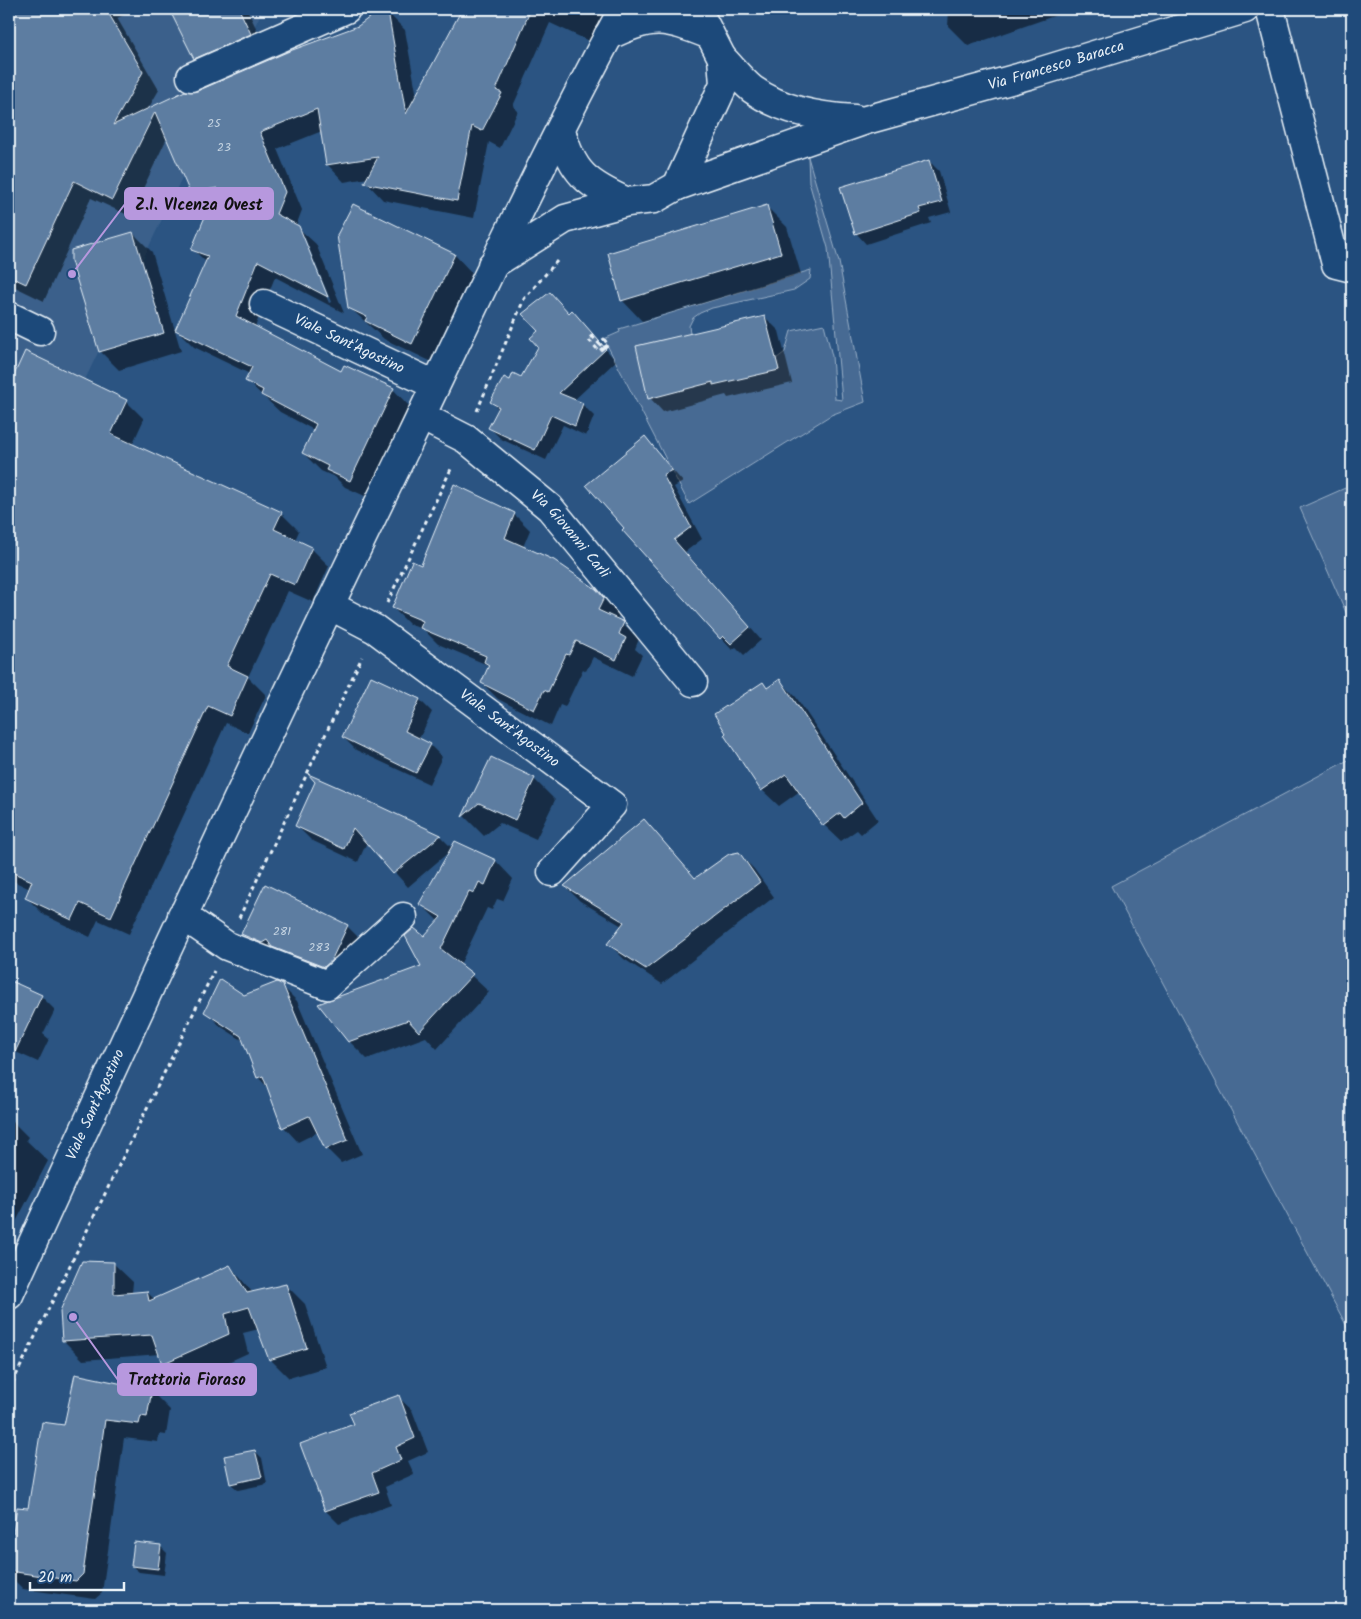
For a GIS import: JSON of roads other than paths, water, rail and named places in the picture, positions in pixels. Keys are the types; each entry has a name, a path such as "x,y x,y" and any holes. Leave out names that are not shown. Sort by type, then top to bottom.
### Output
{"street":[{"path":"191,77 346,9"},
{"name":"Viale Sant'Agostino","path":"9,1295 182,915 329,605 492,265 623,9"},
{"path":"492,265 565,219 626,202 654,199 677,186 724,84 716,46 698,9"},
{"name":"Via Francesco Baracca","path":"677,186 866,120 1042,71 1245,9"},
{"path":"1270,9 1336,264 1352,268"},
{"path":"608,36 632,24 653,19 683,24 716,46"},
{"name":"Via Francesco Baracca","path":"716,46 752,89 783,106 820,117 866,120"},
{"path":"562,130 567,152 586,179 603,191 626,202"},
{"name":"Viale Sant'Agostino","path":"264,304 435,385"},
{"path":"9,316 40,331"},
{"name":"Via Giovanni Carli","path":"421,416 466,439 550,508 693,682"},
{"name":"Viale Sant'Agostino","path":"329,605 375,629 612,805 552,872"},
{"path":"182,915 226,946 327,985 404,917"}],"place":[{"name":"Z.I. VIcenza Ovest","path":"72,274"},
{"name":"Trattoria Fioraso","path":"73,1317"}]}
